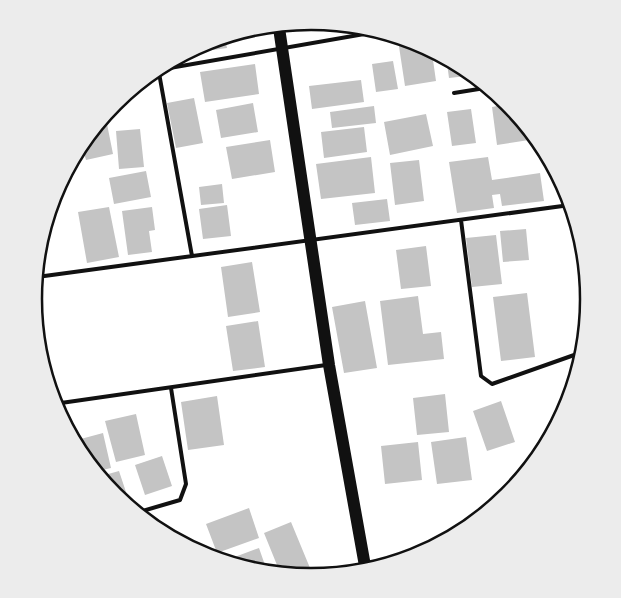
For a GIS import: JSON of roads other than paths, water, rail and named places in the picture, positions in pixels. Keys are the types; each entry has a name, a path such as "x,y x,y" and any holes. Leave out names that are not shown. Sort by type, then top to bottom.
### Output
{"main road":[{"path":"280,32 330,365 364,563"}],"lane":[{"path":"174,67 361,35"},
{"path":"160,76 192,256"},
{"path":"454,92 478,89"},
{"path":"43,276 563,206"},
{"path":"461,220 481,376 492,384 573,355"},
{"path":"62,403 330,365"},
{"path":"145,510 180,500 186,484 171,388"}]}
